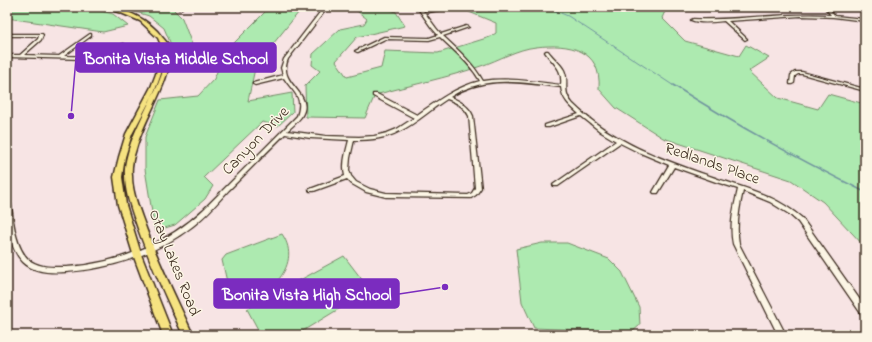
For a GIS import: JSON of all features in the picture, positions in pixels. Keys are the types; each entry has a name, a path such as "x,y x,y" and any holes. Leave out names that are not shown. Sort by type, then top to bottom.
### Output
{"main road":[{"name":"Otay Lakes Road","path":"104,7 123,12 142,20 160,37 164,45 169,49 167,72 138,133 131,154 128,175 133,202 149,249 188,335"},
{"name":"Otay Lakes Road","path":"164,45 159,74 129,134 118,177 122,205 137,253 168,335"}],"street":[{"path":"255,84 285,76 282,65 326,7"},
{"path":"418,7 432,26 473,66 482,82"},
{"path":"826,7 834,16"},
{"path":"423,13 438,9"},
{"path":"693,20 725,20 779,16 834,16 865,20"},
{"path":"725,20 745,39"},
{"path":"357,51 384,38 419,40 442,36 467,27"},
{"path":"7,35 41,35 40,39 22,55"},
{"path":"61,57 90,35"},
{"path":"103,58 123,45"},
{"name":"Redlands Place","path":"547,52 562,70 564,76 562,86 568,100 582,114 603,130 620,141 672,164 777,202 800,220 862,303 865,313"},
{"path":"7,56 22,55 103,58 136,57"},
{"path":"792,83 793,75 802,73 865,90"},
{"name":"Canyon Drive","path":"7,198 9,219 17,248 26,261 40,269 59,270 104,265 149,249 190,225 299,116 303,105 300,96 285,76"},
{"path":"284,132 308,137 378,138 398,130 464,87 482,82 514,80 562,86"},
{"path":"375,95 417,117"},
{"path":"352,138 347,158 346,170 348,177 354,183 376,194 465,197 474,194 478,188 471,116 469,110 464,106 447,97"},
{"path":"547,126 582,114"},
{"path":"556,185 620,141"},
{"path":"656,192 672,164"},
{"path":"312,190 348,177"},
{"path":"741,188 734,219 733,231 736,244 782,335"}],"green space":[{"path":"7,7 85,7 113,14 128,26 103,32 7,18"},
{"path":"120,7 175,7 174,10 182,18 194,50 175,54 164,28 149,16"},
{"path":"263,7 303,7 273,44 257,59 248,101 292,93 293,112 278,126 262,122 204,177 213,186 205,199 175,225 155,231 145,169 145,137 160,100 198,96 214,79 225,52 266,11"},
{"path":"352,7 386,7 396,12 405,26 357,37 336,61 347,77 381,68 385,51 438,53 490,37 496,33 496,23 469,12 464,7 667,7 662,18 685,41 739,56 746,45 769,58 749,71 778,98 818,109 828,94 865,104 865,247 823,202 791,180 663,138 616,108 599,89 599,76 595,65 589,57 571,48 548,46 529,48 515,52 488,64 442,78 375,95 365,118 306,117 305,86 320,71 312,65 313,54 340,29 364,24 367,19"},
{"path":"282,234 288,246 288,259 285,270 278,281 257,297 244,302 232,304 222,260 226,255"},
{"path":"542,243 567,243 609,259 622,272 639,307 640,325 632,332 534,328 522,302 516,249"},
{"path":"344,256 370,290 296,335 261,335 247,309"}],"waterway":[{"path":"546,7 568,16 674,86"},
{"path":"673,85 768,141 865,192"}],"place":[{"name":"Bonita Vista Middle School","path":"71,116"},
{"name":"Bonita Vista High School","path":"445,287"}]}
